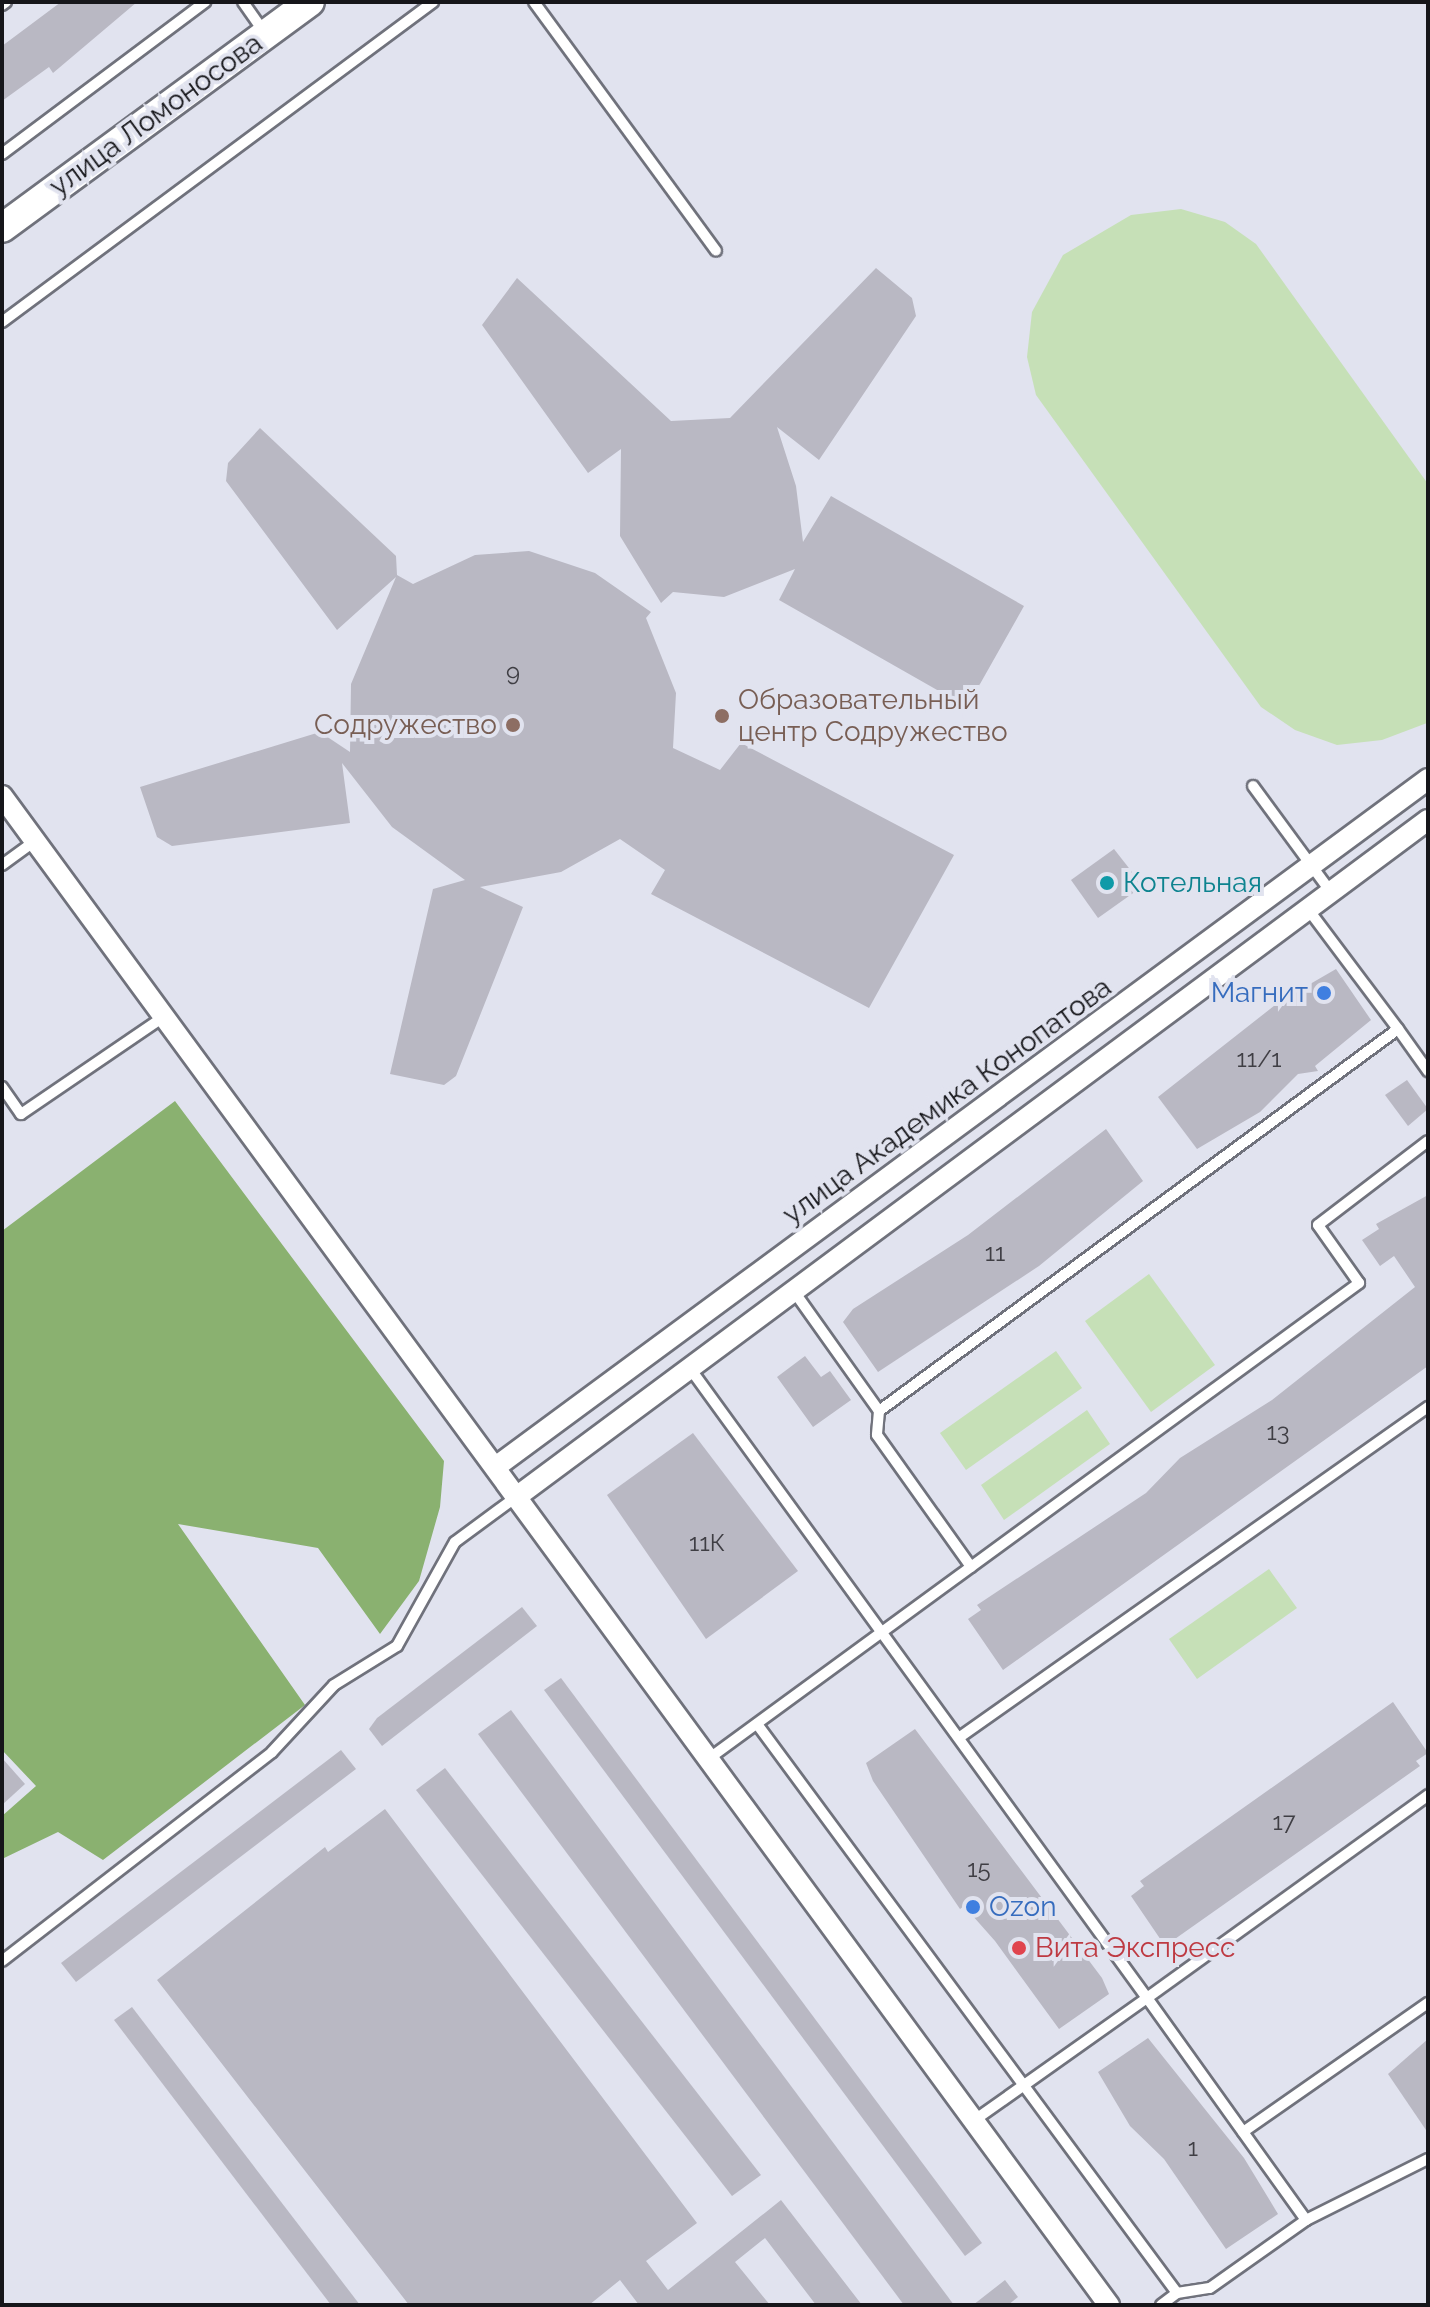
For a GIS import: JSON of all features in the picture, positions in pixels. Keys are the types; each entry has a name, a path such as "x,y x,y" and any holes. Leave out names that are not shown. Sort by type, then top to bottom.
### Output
{"main road":[{"name":"улица Ломоносова","path":"2,228 310,2"}],"street":[{"name":"улица Академика Конопатова","path":"497,1466 1428,779"},
{"path":"2,796 519,1495 1109,2305"},
{"name":"улица Академика Конопатова","path":"519,1495 688,1365 1428,820"}],"lane":[{"path":"2,154 205,2"},
{"path":"243,2 265,34"},
{"path":"2,322 433,2"},
{"path":"534,2 716,251"},
{"path":"1253,786 1331,892"},
{"path":"2,865 34,842"},
{"path":"1308,909 1428,1071"},
{"path":"2,1087 21,1114 163,1017"},
{"path":"879,1411 1398,1029"},
{"path":"711,1757 1359,1283 1318,1225 1428,1141"},
{"path":"792,1288 879,1411 877,1435 971,1567"},
{"path":"688,1365 884,1631 1306,2220"},
{"path":"960,1737 1428,1407"},
{"path":"2,1961 272,1752 334,1685 397,1646 455,1542 519,1495"},
{"path":"757,1724 1177,2293"},
{"path":"975,2120 1428,1795"},
{"path":"1243,2132 1428,2003"},
{"path":"1161,2305 1177,2293 1210,2288 1306,2220 1428,2159"}],"green space":[{"path":"1181,209 1225,222 1256,244 1428,484 1427,723 1382,740 1337,745 1295,730 1261,707 1036,395 1027,357 1032,312 1063,255 1131,215"},
{"path":"175,1101 444,1461 440,1507 419,1581 380,1634 318,1548 178,1524 305,1705 103,1860 58,1832 2,1859 2,1816 36,1786 2,1750 2,1231"},
{"path":"1149,1274 1215,1365 1151,1412 1085,1321"},
{"path":"1056,1351 1082,1388 966,1470 940,1433"},
{"path":"1087,1410 1110,1444 1004,1520 981,1485"},
{"path":"1269,1569 1297,1608 1197,1679 1169,1639"}],"building":[{"path":"61,2 137,2 53,73 49,67 2,101 2,46"},
{"path":"876,268 912,298 916,316 819,460 777,427 796,486 803,542 831,496 1024,606 967,707 779,600 795,569 724,597 673,592 661,603 620,536 621,449 588,473 482,325 517,278 671,421 730,418"},
{"path":"260,428 396,556 397,575 413,584 475,555 529,551 595,573 651,612 646,618 676,693 673,748 720,770 741,743 954,855 869,1008 651,894 665,870 620,839 561,872 480,887 523,907 456,1076 444,1085 390,1074 433,889 465,880 392,827 342,763 350,823 172,846 157,837 140,787 320,732 350,752 351,684 396,577 337,630 226,481 228,463"},
{"name":"Котельная","path":"1114,849 1143,886 1098,918 1071,880"},
{"path":"1336,969 1371,1020 1315,1066 1318,1071 1298,1074 1260,1112 1197,1149 1158,1097 1279,1002"},
{"path":"1407,1080 1428,1109 1408,1126 1385,1095"},
{"path":"1106,1129 1143,1181 1039,1266 878,1372 843,1322 853,1309 968,1235"},
{"path":"1428,1195 1428,1366 1003,1670 968,1619 981,1610 977,1605 1146,1493 1180,1458 1272,1400 1415,1287 1394,1256 1380,1266 1362,1240 1379,1229 1376,1224"},
{"path":"805,1356 821,1377 830,1371 851,1400 813,1427 777,1377"},
{"path":"693,1433 798,1571 706,1639 607,1495"},
{"path":"522,1607 537,1626 382,1746 369,1729 377,1718"},
{"path":"561,1678 982,2243 965,2256 544,1690"},
{"path":"1393,1702 1428,1753 1416,1761 1420,1766 1165,1946 1131,1896 1144,1886 1140,1881"},
{"path":"511,1710 954,2305 904,2305 478,1734"},
{"path":"915,1729 1102,1978 1109,1994 1059,2029 995,1941 964,1906 960,1909 873,1781 866,1763"},
{"path":"341,1750 356,1769 76,1982 61,1963"},
{"path":"2,1758 25,1784 2,1805"},
{"path":"445,1768 761,2175 732,2196 416,1790"},
{"path":"385,1809 697,2223 646,2261 668,2290 781,2200 862,2305 816,2305 765,2238 735,2262 770,2305 639,2305 620,2280 589,2305 409,2305 157,1980 325,1847 328,1852"},
{"path":"132,2007 360,2305 331,2305 114,2020"},
{"path":"1148,2038 1244,2158 1278,2214 1226,2249 1164,2159 1130,2126 1098,2072"},
{"path":"1428,2039 1428,2133 1388,2074"},
{"path":"1005,2280 1018,2297 1008,2305 973,2305"}],"place":[{"name":"Образовательный центр Содружество","path":"722,716"},
{"name":"Содружество","path":"513,725"},
{"name":"Котельная","path":"1107,883"},
{"name":"Магнит","path":"1324,993"},
{"name":"Ozon","path":"973,1907"},
{"name":"Вита Экспресс","path":"1019,1948"}]}
